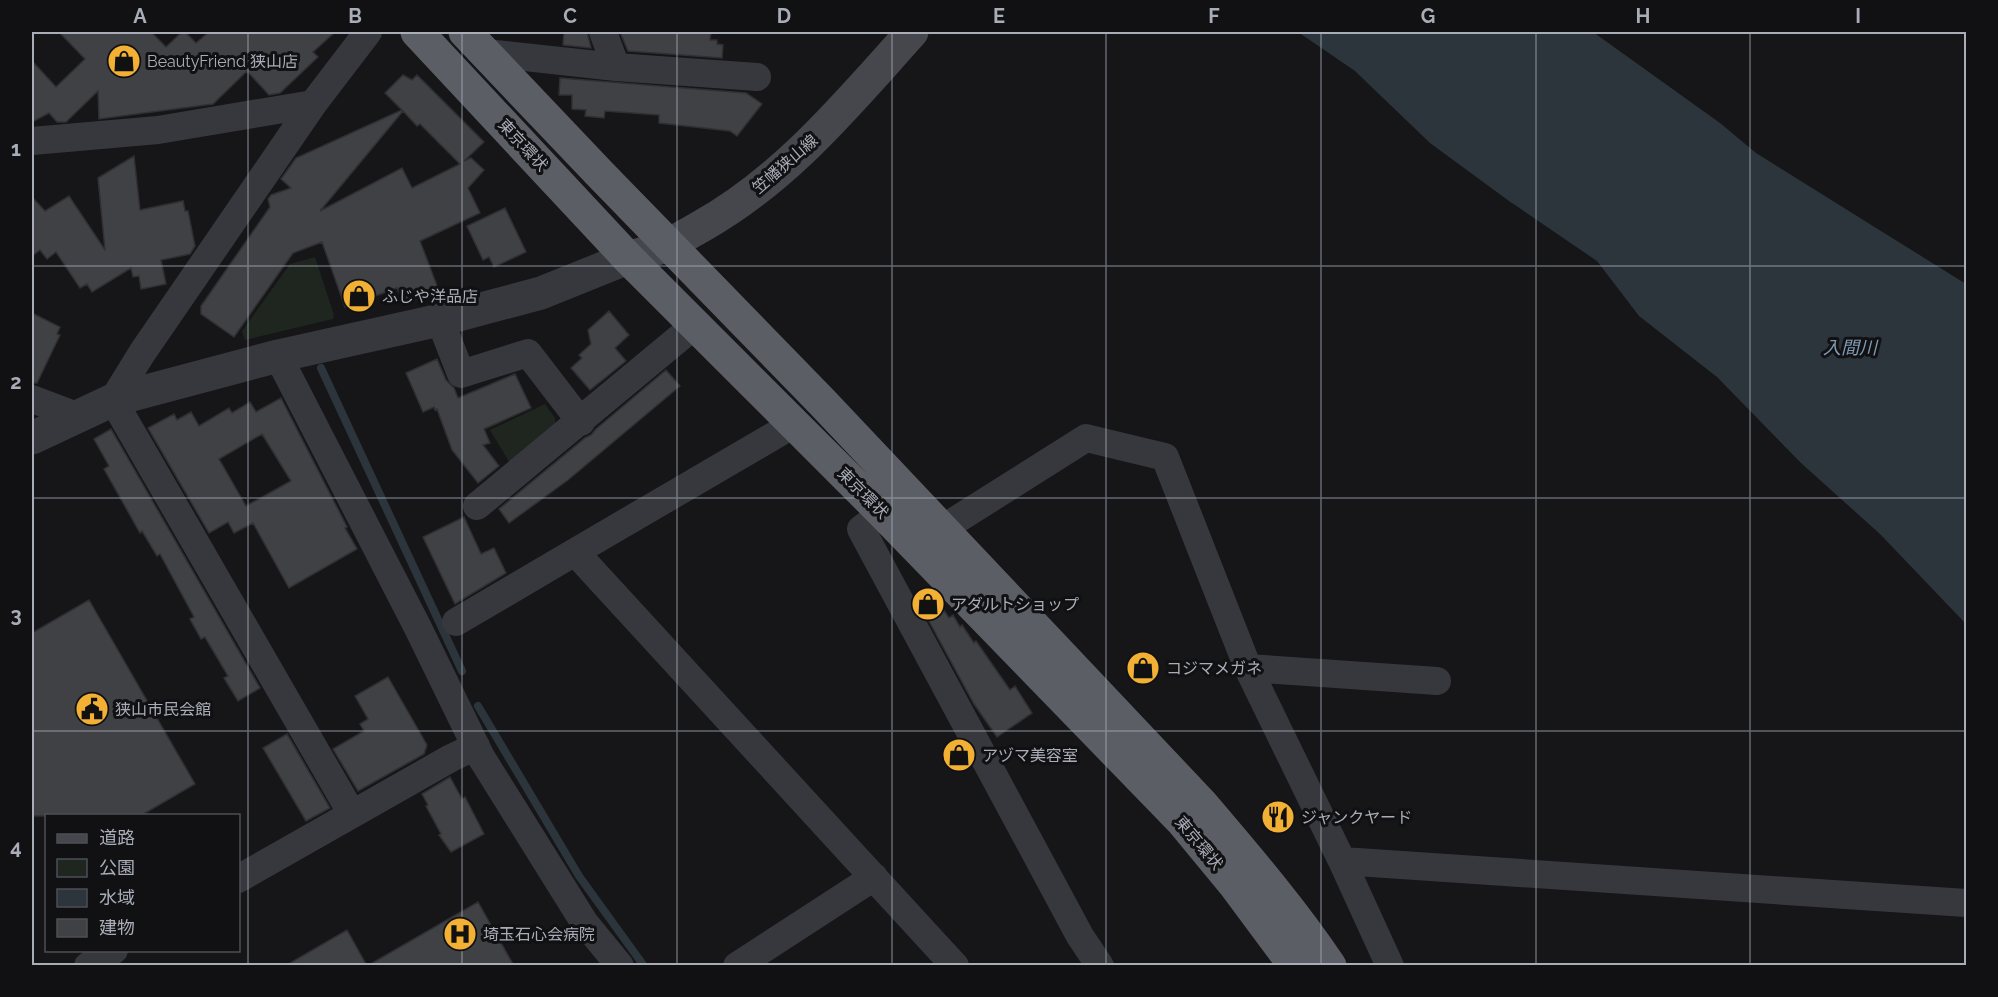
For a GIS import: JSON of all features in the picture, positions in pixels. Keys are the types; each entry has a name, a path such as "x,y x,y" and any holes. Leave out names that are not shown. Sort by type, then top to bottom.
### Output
{"highway":[{"name":"東京環状","path":"417,32 628,258 883,513 1182,821 1234,884 1295,966"},
{"name":"東京環状","path":"476,42 601,175 822,402 1201,803 1256,868 1330,966"}],"main road":[{"name":"笠幡狭山線","path":"628,258 669,244 714,219 786,166 850,101 912,32"}],"street":[{"path":"113,399 142,352 313,104 368,32"},
{"path":"603,32 616,67"},
{"path":"476,42 616,67 757,77"},
{"path":"32,141 158,130 313,104"},
{"path":"32,438 113,399 278,356 440,320 541,293 628,258"},
{"path":"440,320 460,374 528,352 581,422"},
{"path":"477,506 581,422 695,325"},
{"path":"278,356 476,746 584,922 620,966"},
{"path":"32,399 77,416"},
{"path":"113,399 352,814"},
{"path":"456,622 794,424"},
{"path":"942,529 1086,438 1165,457 1248,668 1342,861 1390,966"},
{"path":"883,513 861,529 1080,936 1100,966"},
{"path":"575,552 955,966"},
{"path":"1248,668 1437,681"},
{"path":"240,878 476,746"},
{"path":"1342,861 1966,903"},
{"path":"737,966 874,877"},
{"path":"88,966 112,952"}],"green space":[{"path":"315,257 334,315 333,319 245,340 242,331 290,264"},
{"path":"545,404 555,418 555,428 511,465 490,430"}],"water":[{"name":"入間川","path":"1298,32 1593,32 1720,123 1756,153 1966,284 1966,624 1880,534 1801,463 1717,377 1639,316 1597,261 1430,143 1355,71"}],"building":[{"path":"59,32 151,32 166,47 182,32 185,32 196,43 209,32 335,32 313,52 318,57 280,93 269,95 247,71 213,104 99,119 98,91 66,122 57,122 49,113 32,122 32,61 56,87 85,59"},
{"path":"564,32 587,32 591,48 563,45"},
{"path":"620,32 711,32 710,40 717,40 717,44 723,45 722,58 628,51"},
{"path":"403,75 412,80 417,75 484,142 464,161 471,158 484,170 468,188 480,213 420,241 439,291 411,301 400,295 397,288 345,307 322,242 293,253 234,337 201,314 201,306 270,207 268,199 271,195 291,188 281,179 296,158 402,110 385,93","holes":["403,111 417,126 420,124 460,164 412,188 402,168 320,211"]},
{"path":"560,78 746,93 762,104 737,136 730,131 659,123 659,115 605,111 604,118 585,116 586,110 572,109 572,95 559,95"},
{"path":"134,156 140,210 183,201 185,211 188,211 195,246 190,254 161,260 166,284 141,289 139,276 133,277 131,268 92,292 87,284 80,288 56,252 47,259 40,250 32,256 32,197 45,211 69,196 105,250 98,178"},
{"path":"505,208 526,252 494,267 489,257 483,260 467,226"},
{"path":"609,311 629,335 615,348 626,361 590,390 571,368 582,358 579,355 591,344 588,330"},
{"path":"32,313 60,327 57,334 60,335 37,383 32,383"},
{"path":"437,359 446,380 454,388 458,398 515,374 531,408 484,429 490,443 483,445 499,466 478,483 452,450 437,409 435,410 434,407 423,412 406,373"},
{"path":"666,370 680,386 568,480 509,523 499,509 591,435"},
{"path":"281,398 357,549 289,588 253,523 234,533 228,522 209,533 148,428 174,414 177,420 191,412 199,426 229,408 232,413 250,402 256,412","holes":["262,434 291,481 246,506 219,459"]},
{"path":"111,429 260,688 238,701 224,678 228,676 205,637 201,639 190,619 194,617 160,554 157,556 142,531 140,533 104,469 109,466 94,439"},
{"path":"464,517 481,554 494,548 506,573 455,604 423,537"},
{"name":"狭山市民会館","path":"89,600 195,784 143,814 32,816 32,633"},
{"path":"936,602 949,618 953,615 974,643 976,641 1010,690 1015,686 1032,713 997,737 974,704 924,612"},
{"path":"388,677 427,745 424,754 358,791 333,749 364,731 360,724 368,719 355,696"},
{"path":"287,734 330,808 306,821 263,748"},
{"path":"450,777 462,799 465,797 484,834 451,852 439,835 441,834 422,794"},
{"name":"埼玉石心会病院","path":"478,902 514,966 367,966"},
{"path":"347,930 367,966 285,966"}],"waterway":[{"path":"321,368 462,671"},
{"path":"478,706 579,876 644,966"}],"place":[{"name":"BeautyFriend 狭山店","path":"124,61"},
{"name":"ふじや洋品店","path":"359,296"},
{"name":"アダルトショップ","path":"928,604"},
{"name":"コジマメガネ","path":"1143,668"},
{"name":"狭山市民会館","path":"92,709"},
{"name":"アヅマ美容室","path":"959,755"},
{"name":"ジャンクヤード","path":"1278,817"},
{"name":"埼玉石心会病院","path":"460,934"}]}
